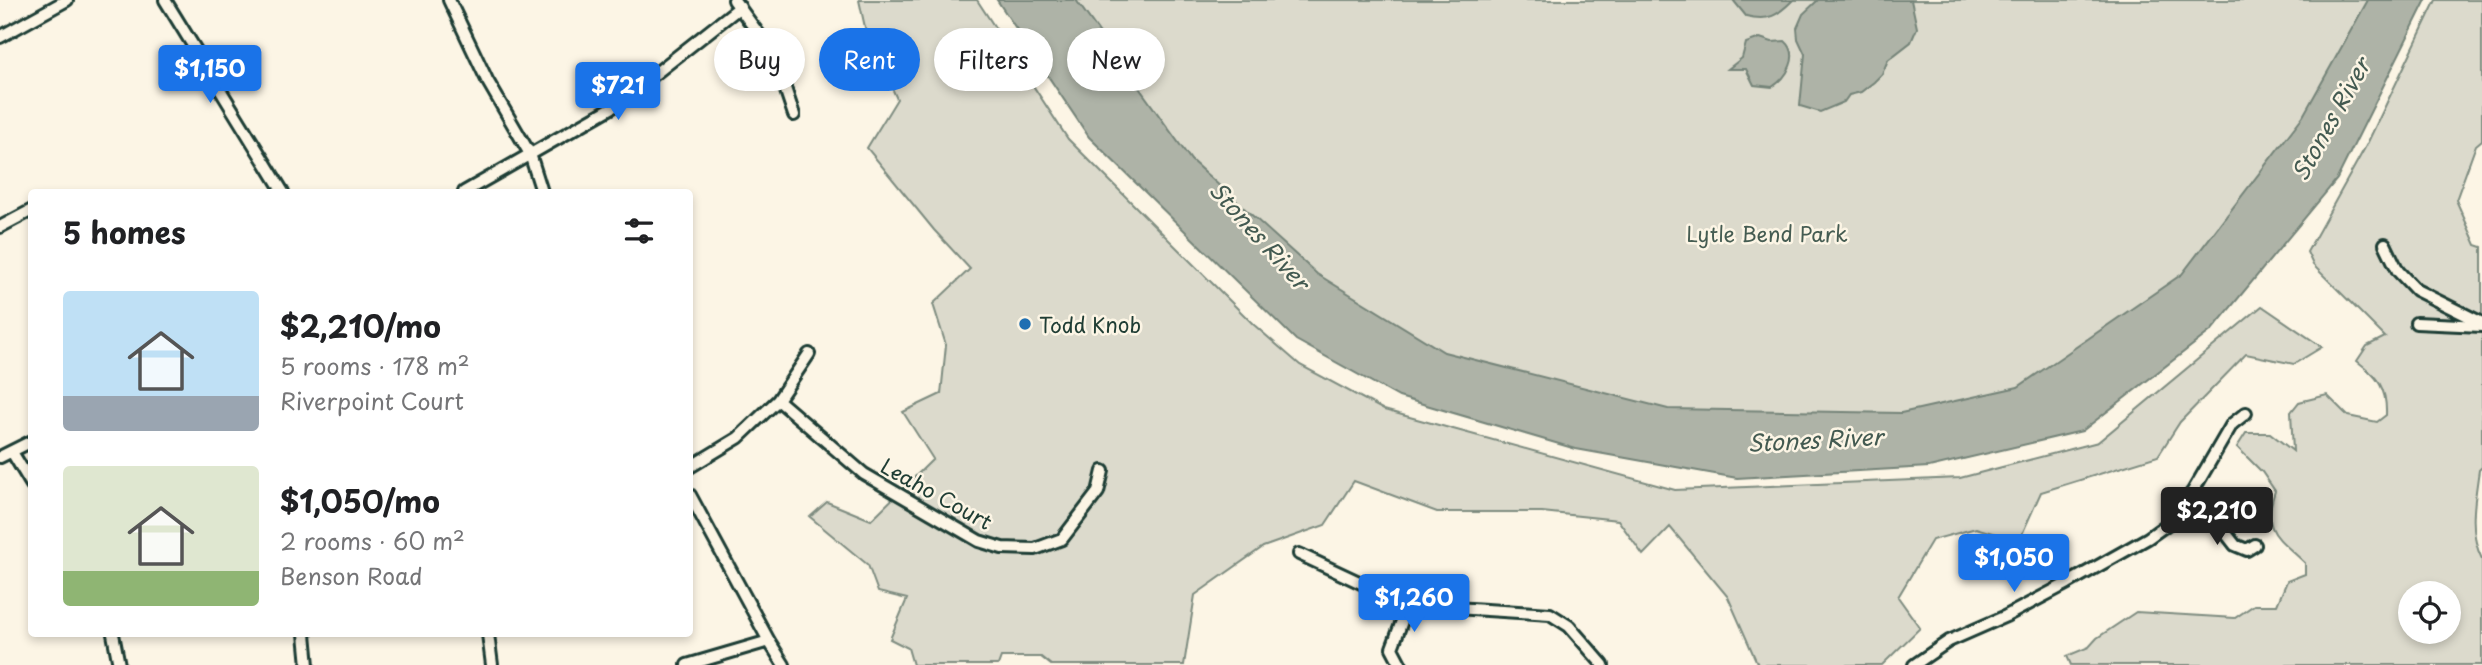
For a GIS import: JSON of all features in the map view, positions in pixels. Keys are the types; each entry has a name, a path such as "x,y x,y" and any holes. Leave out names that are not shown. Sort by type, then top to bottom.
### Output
{"street":[{"path":"0,37 67,0"},
{"path":"164,0 281,189"},
{"path":"449,0 487,80 530,154 541,189"},
{"path":"469,189 613,107 737,4 774,55 794,115"},
{"path":"0,227 28,211"},
{"path":"2385,244 2398,271 2416,290 2482,325"},
{"path":"2416,323 2482,325"},
{"path":"693,465 738,438 778,400 809,354"},
{"name":"Leaho Court","path":"778,400 864,474 979,541 1002,548 1035,549 1062,540 1098,492 1102,471"},
{"path":"1914,665 1949,641 2006,616 2148,538 2169,523 2193,491 2232,424 2246,413"},
{"path":"0,457 28,443"},
{"path":"12,452 28,478"},
{"path":"2193,491 2235,545 2247,550 2255,544"},
{"path":"693,501 784,665"},
{"path":"1299,554 1408,605 1550,614 1569,626 1603,665"},
{"path":"1401,665 1392,648 1408,605"},
{"path":"114,637 119,665"},
{"path":"305,637 308,665"},
{"path":"488,637 492,665"},
{"path":"687,665 769,641"}],"green space":[{"path":"859,0 977,0 995,28 934,28 934,91 1037,91 1068,139 1253,324 1300,365 1384,410 1675,490 1960,478 2098,442 2262,306 2322,347 2294,364 2246,354 2180,422 2158,456 2041,492 2019,541 1976,528 1932,540 1898,597 1920,628 1882,665 1758,665 1728,597 1670,527 1643,555 1618,520 1542,512 1437,512 1354,481 1325,525 1263,547 1195,595 1184,665 1051,665 1041,657 1001,657 998,665 913,665 908,648 890,639 907,599 878,592 868,565 810,517 827,502 871,520 933,459 903,412 941,394 946,345 933,304 970,269 934,230 867,148 897,99 893,91 920,91 920,28 865,28"},
{"name":"Lytle Bend Park","path":"1067,0 2420,0 2085,422 1747,468 1287,304 1133,91 1165,91 1165,28 1087,28"},
{"path":"2436,0 2482,0 2482,140 2476,145 2456,200 2476,245 2482,247 2482,467 2479,470 2476,492 2474,527 2482,559 2482,665 2071,665 2067,656 2089,647 2097,638 2136,612 2235,618 2254,605 2277,605 2287,581 2305,574 2305,563 2280,539 2271,525 2271,505 2275,491 2262,472 2237,447 2246,433 2270,433 2293,451 2291,412 2299,402 2327,395 2348,416 2377,422 2386,415 2385,397 2380,384 2371,372 2357,361 2367,346 2385,337 2313,265 2307,252 2367,144"}],"water":[{"name":"Stones River","path":"997,0 1076,0 1096,28 1067,28 1067,91 1141,91 1191,160 1317,274 1444,352 1668,409 1901,413 2018,387 2182,274 2303,116 2368,0 2426,0 2337,179 2212,330 2082,431 1929,467 1737,478 1576,449 1399,397 1296,340 1089,137 1053,83 1053,28 1016,28"},
{"path":"1733,0 1793,0 1778,13 1761,18 1746,16"},
{"path":"1818,0 1911,0 1917,28 1911,42 1888,60 1882,74 1874,82 1861,92 1849,95 1844,102 1820,112 1800,106 1805,54 1798,39 1797,28 1803,14"},
{"path":"1760,38 1772,42 1785,41 1792,53 1787,72 1772,87 1754,85 1746,69 1728,69 1742,58 1746,43"}],"place":[{"name":"Todd Knob","path":"1025,324"}]}
